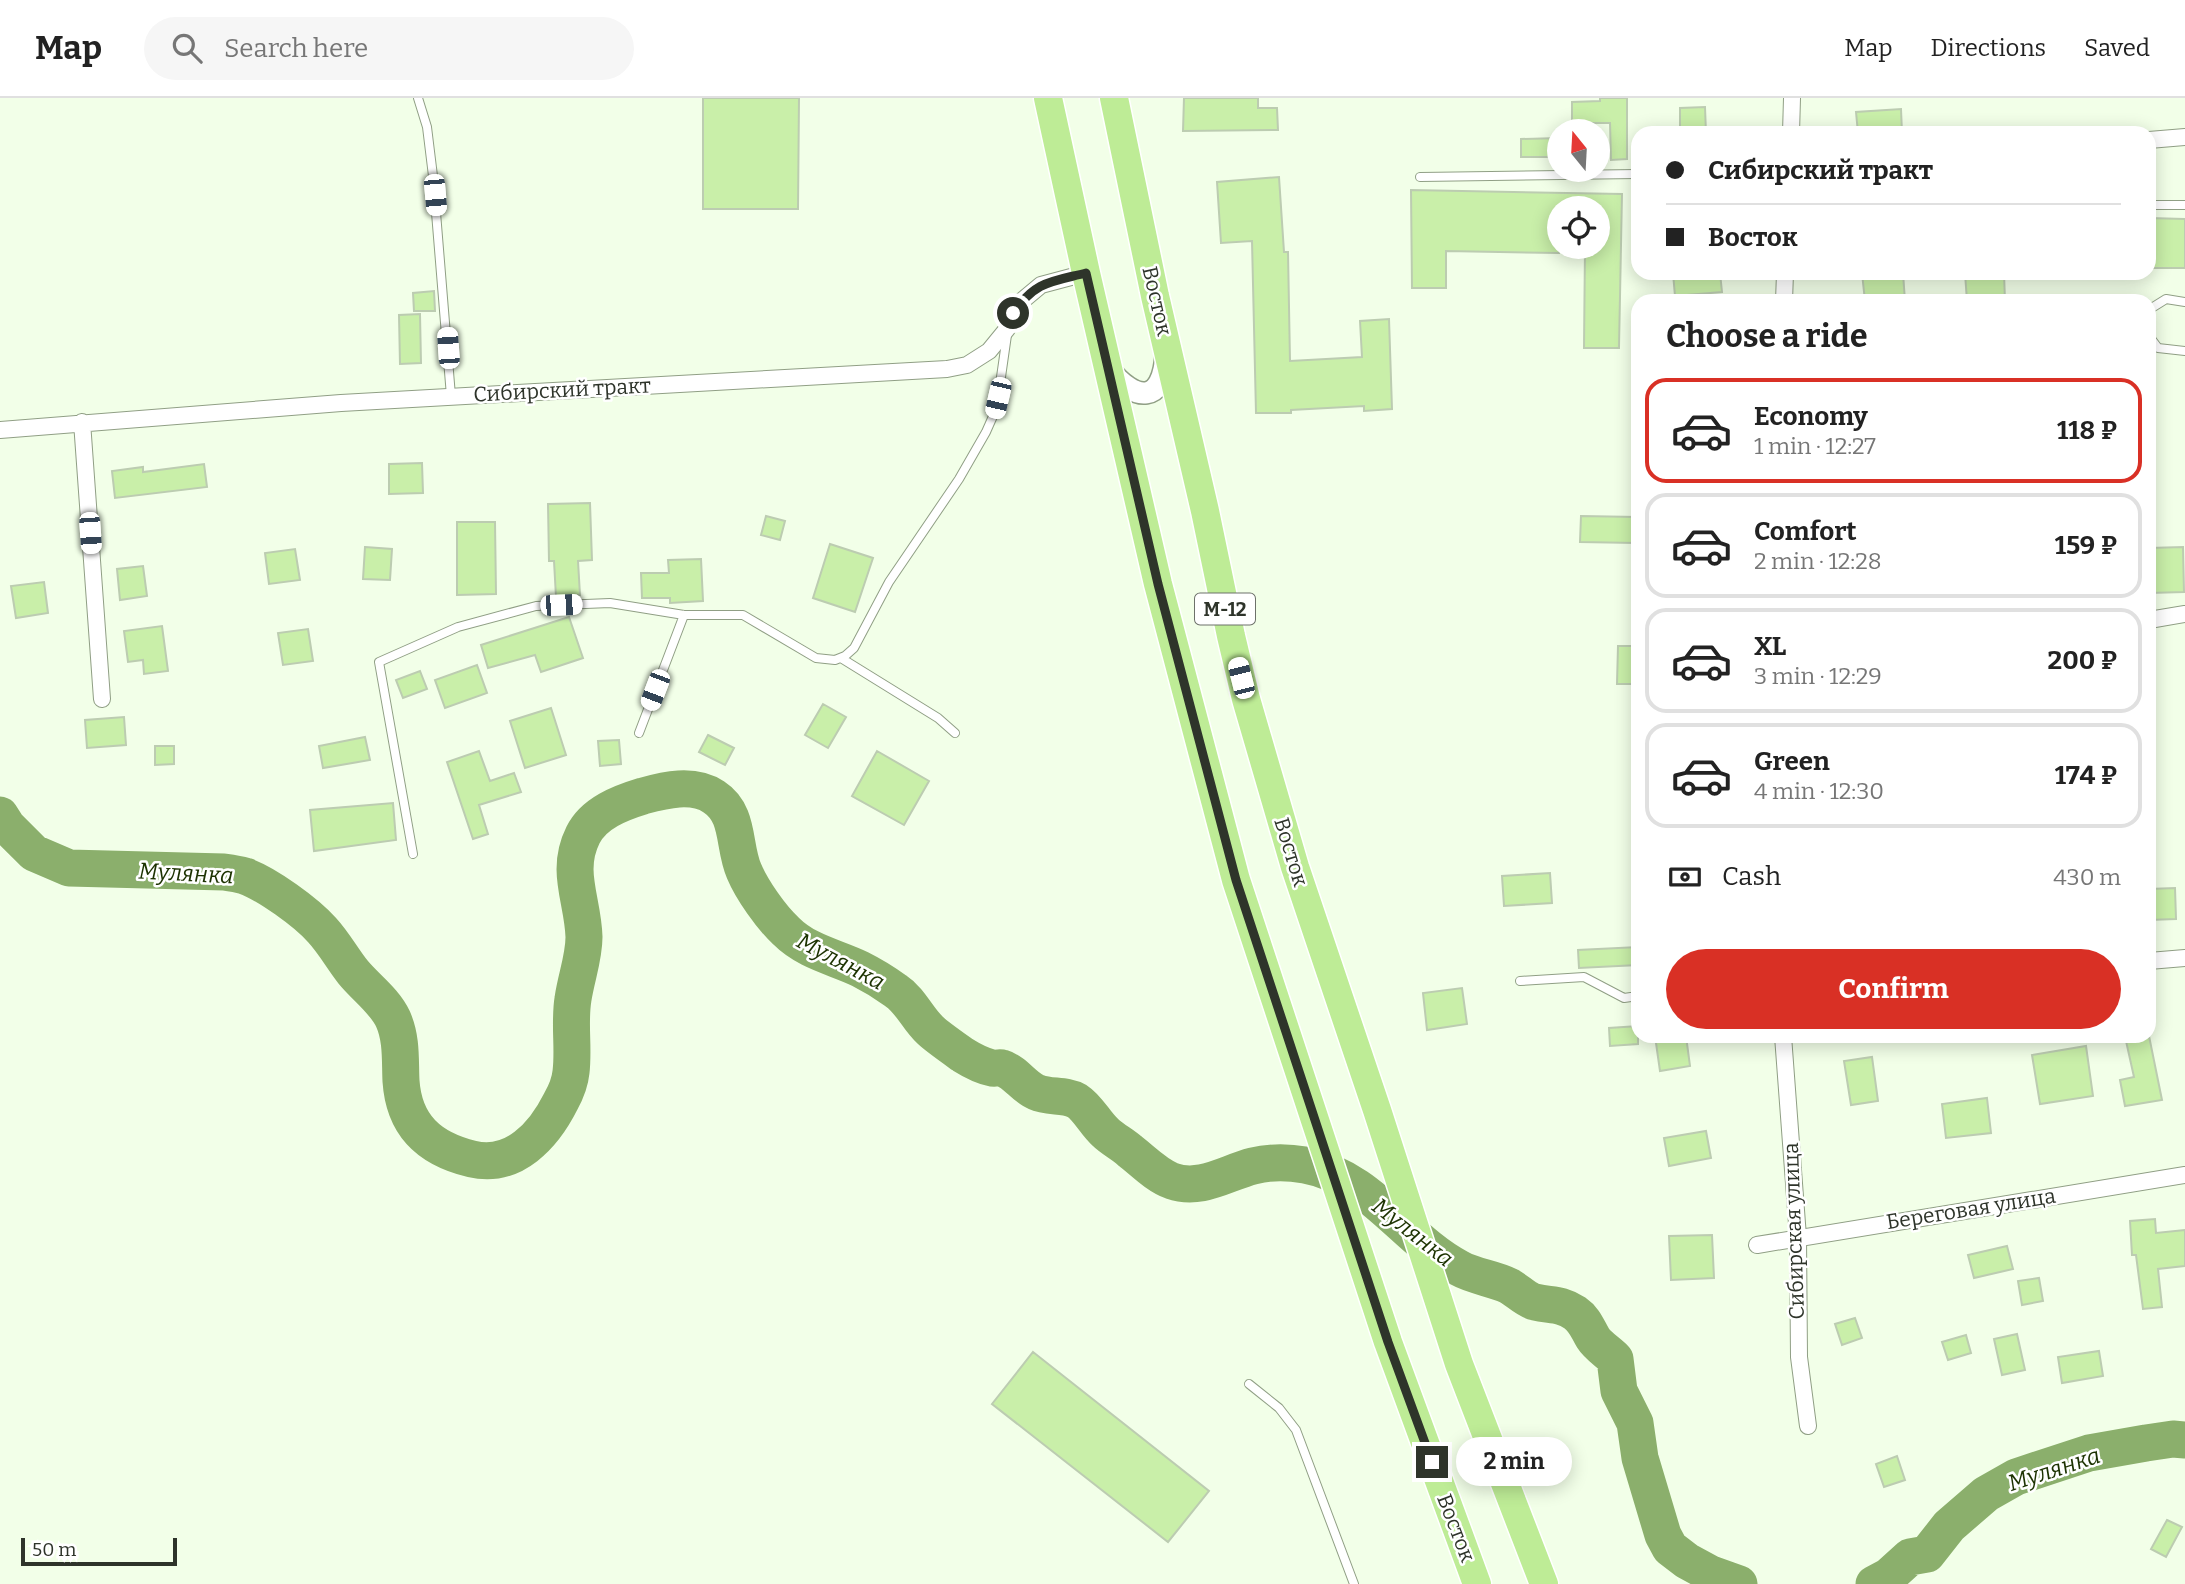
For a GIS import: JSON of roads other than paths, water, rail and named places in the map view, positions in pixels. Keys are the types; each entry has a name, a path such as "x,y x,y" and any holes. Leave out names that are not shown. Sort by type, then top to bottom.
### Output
{"highway":[{"name":"Восток","path":"1048,98 1158,584 1236,880 1388,1342 1477,1584"},
{"name":"Восток","path":"1114,98 1166,345 1246,699 1295,867 1459,1364 1544,1584"}],"street":[{"path":"1791,126 1792,98"},
{"path":"2156,139 2185,137"},
{"name":"Сибирский тракт","path":"0,430 451,396 947,369 967,365 989,351 1007,329 1013,313 1023,300 1041,285 1086,273"},
{"path":"1108,368 1125,387 1140,394 1149,393 1162,378 1166,365 1166,345"},
{"path":"82,422 102,699"},
{"path":"2156,619 2185,614"},
{"path":"2156,960 2185,958"},
{"name":"Сибирская улица","path":"1784,1043 1798,1237 1799,1357 1808,1426"},
{"name":"Береговая улица","path":"1757,1245 2185,1175"}],"lane":[{"path":"418,98 427,127 433,176 451,396"},
{"path":"1420,177 1631,174"},
{"path":"2156,205 2185,205"},
{"path":"2156,305 2166,299 2185,302"},
{"path":"413,854 379,662 458,627 536,606 610,603 684,615 743,615 816,658 829,661 841,658 854,648 889,582 959,479 986,432 998,398 1007,329"},
{"path":"2156,345 2158,348 2185,351"},
{"path":"639,733 684,615"},
{"path":"841,658 938,718 955,733"},
{"path":"1520,981 1584,977 1624,998 1631,997"},
{"path":"1249,1384 1279,1408 1296,1430 1354,1584"}],"waterway":[{"name":"Мулянка","path":"0,815 7,826 34,853 69,868 227,872 254,880 286,899 322,930 353,972 389,1012 399,1042 403,1097 414,1123 432,1142 444,1149 457,1155 487,1161 514,1154 536,1137 554,1114 569,1083 572,1063 572,1008 584,945 575,873 575,861 583,835 601,815 634,799 679,789 706,793 714,797 728,812 744,871 762,903 794,938 812,949 874,976 892,988 906,1000 930,1030 966,1057 988,1067 1007,1070 1036,1092 1077,1101 1108,1135 1161,1175 1172,1181 1193,1184 1253,1166 1279,1163 1305,1165 1328,1172 1368,1195 1439,1256 1459,1268 1509,1286 1532,1301 1560,1306 1575,1313 1584,1321 1595,1341 1615,1359 1619,1391 1635,1423 1640,1458 1663,1535 1670,1548 1711,1574 1739,1584"},
{"name":"Мулянка","path":"1874,1584 1889,1576 1910,1557 1927,1554 1949,1526 1986,1494 2016,1477 2089,1453 2173,1439 2185,1440"}]}
